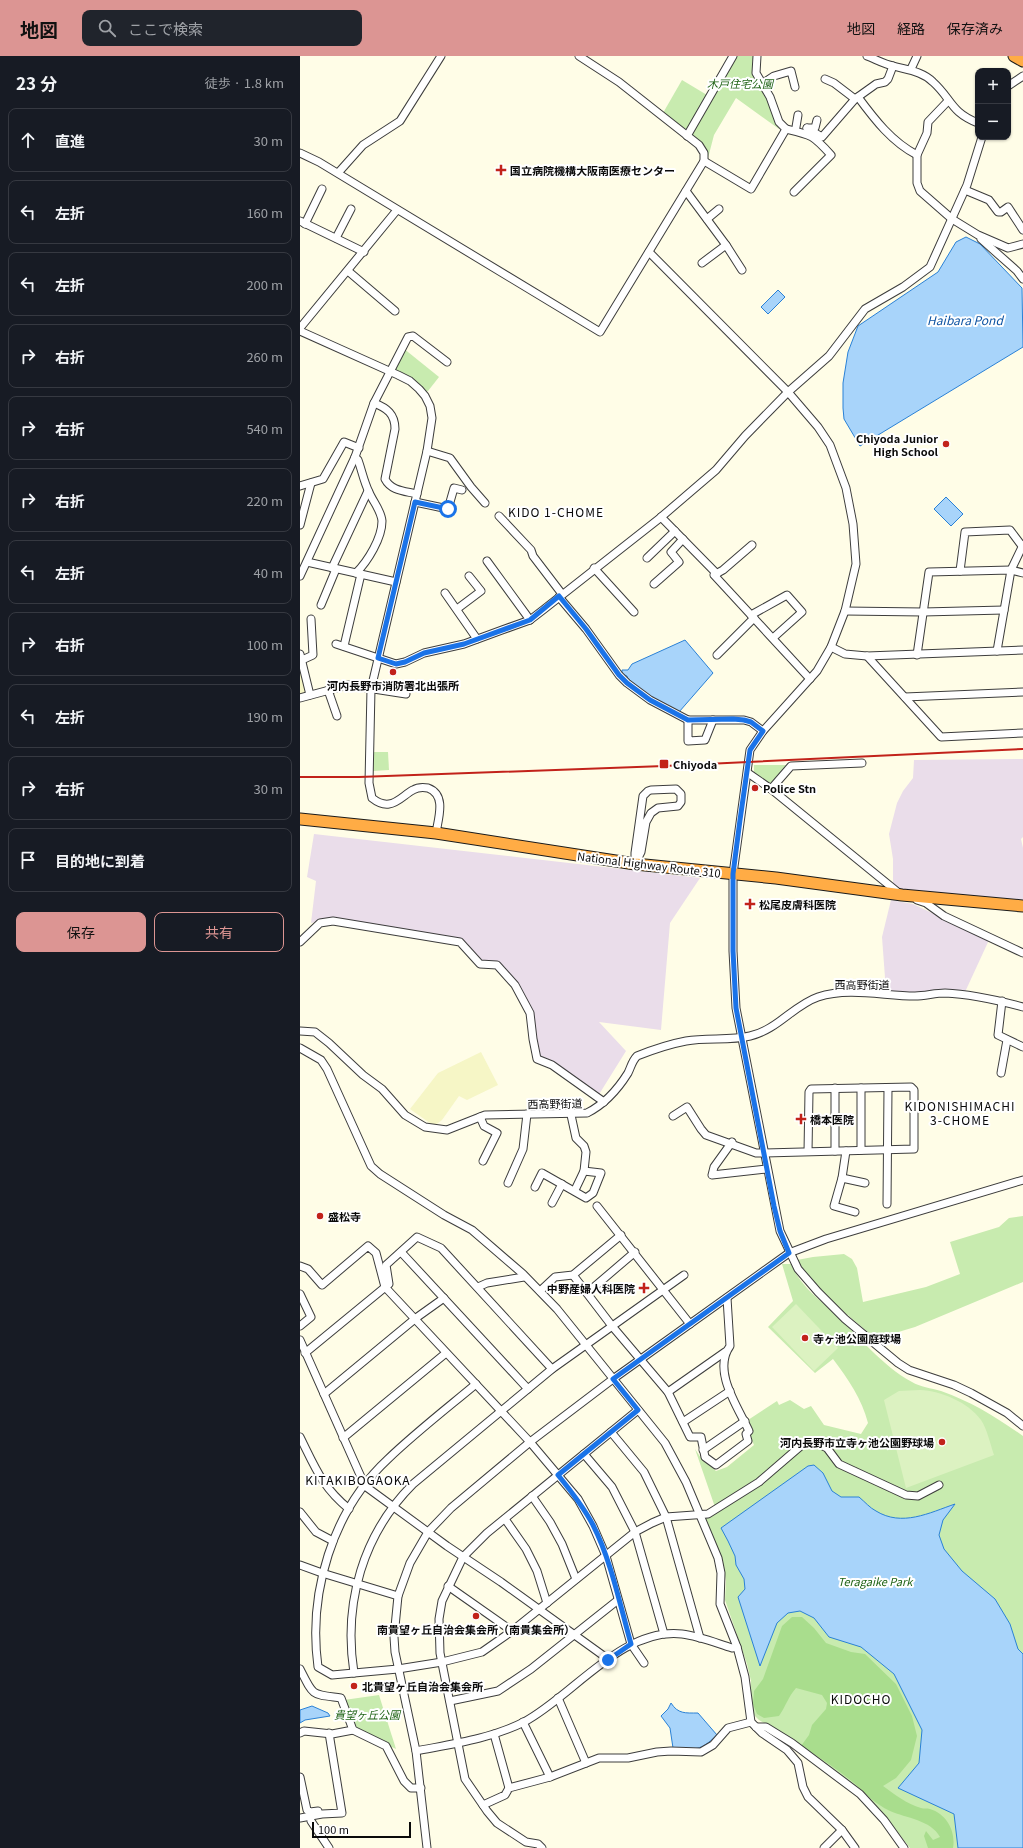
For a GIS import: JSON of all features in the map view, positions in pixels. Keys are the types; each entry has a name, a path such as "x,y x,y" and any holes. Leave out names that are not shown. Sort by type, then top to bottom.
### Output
{"highway":[{"path":"1014,56 1023,61"},
{"name":"National Highway Route 310","path":"300,819 436,833 635,864 733,874 902,895 1023,906"}],"street":[{"path":"338,174 363,145 400,121 441,56"},
{"path":"300,153 319,162 600,332 704,161 702,149 687,136 618,82 580,56"},
{"path":"687,136 732,56"},
{"path":"757,56 756,73 770,98 778,122 784,128 809,134 819,141 831,155 794,192"},
{"path":"867,56 892,66 911,69 933,81 948,101 965,118 975,123"},
{"path":"911,69 917,56"},
{"path":"808,128 822,137 856,98 876,84 884,82 890,76 892,66"},
{"path":"762,84 774,76 791,71 795,87"},
{"path":"1011,84 1023,76"},
{"path":"825,78 856,98 890,135 909,151 917,155"},
{"path":"948,101 928,122 927,134 917,155 917,182 920,191 952,219 978,235 1008,248 1023,244"},
{"path":"796,127 798,115"},
{"path":"784,128 814,128 817,120"},
{"path":"704,161 751,189 784,128"},
{"path":"336,644 396,664 405,662 424,653 477,639 530,620 594,568 661,517 716,470 745,436 788,392 829,356 865,309 903,287 930,267 965,190 981,140"},
{"path":"322,189 302,222 364,252"},
{"path":"686,190 726,245 742,270"},
{"path":"965,190 989,200 998,212 1008,208 1023,230"},
{"path":"336,238 351,209"},
{"path":"707,219 719,209"},
{"path":"300,328 397,210"},
{"path":"978,235 979,238 990,246 1023,279"},
{"path":"702,263 726,245"},
{"path":"649,252 788,392 818,427 830,445 846,488 852,524 856,564 845,611 831,647 810,679 763,731 750,750 733,874 733,951 736,1008 780,1231 789,1253 798,1269 818,1292 845,1319 898,1363 909,1370 954,1385 971,1393 1007,1413 1023,1426"},
{"path":"348,271 396,311"},
{"path":"300,331 410,381 425,396 430,406 432,418 427,452 371,689 369,783 372,798 379,803 388,805 417,788 426,788 434,791 438,796 440,803 436,833"},
{"path":"300,576 304,564 359,448 374,403 389,371 408,337 413,336 447,362"},
{"path":"374,403 391,413 395,420 395,429 385,479 392,488 417,494"},
{"path":"300,486 323,479 344,442 359,448"},
{"path":"427,452 450,458 470,487 485,503"},
{"path":"344,646 359,574 373,551 382,521 378,509 368,491 358,460 355,457"},
{"path":"300,525 302,506 312,483"},
{"path":"415,502 447,513 454,488 462,490"},
{"path":"321,605 334,568 368,491"},
{"path":"499,516 531,550 533,556 560,595 627,683 650,700 688,720 744,720 751,722 763,731"},
{"path":"661,517 717,574"},
{"path":"960,571 965,532 1010,530 1022,545 1010,570 998,651"},
{"path":"647,558 675,532"},
{"path":"654,584 679,562 671,552 683,539"},
{"path":"752,545 714,575 810,679"},
{"path":"487,561 530,620"},
{"path":"304,564 334,568 396,582"},
{"path":"594,568 634,612"},
{"path":"917,655 929,572 1010,570 1023,573"},
{"path":"457,609 481,591 469,576"},
{"path":"445,593 477,639"},
{"path":"717,655 753,617 787,595 802,612 773,638"},
{"path":"845,611 923,612 1004,610"},
{"path":"310,695 301,657 313,655 311,619"},
{"path":"831,647 845,654 867,656 1023,650"},
{"path":"867,656 941,737 1023,733"},
{"path":"300,698 348,685 406,694"},
{"path":"328,690 337,716"},
{"path":"906,697 1023,692"},
{"path":"688,720 688,741 705,740 713,720"},
{"path":"770,789 791,766 862,763"},
{"path":"748,773 902,895 926,903 944,916 1023,952"},
{"path":"651,790 679,790 681,799 678,806 658,808 648,817 641,852 635,864 635,853 645,793 651,790"},
{"path":"300,942 320,923 333,921 460,942 480,964 497,965 515,985 530,1013 537,1059 552,1065 604,1102"},
{"name":"西高野街道","path":"300,1031 315,1032 329,1043 363,1075 382,1089 405,1115 425,1127 446,1130 485,1115 571,1115 587,1113 598,1108 604,1102 628,1074 637,1056 687,1041 741,1038 761,1032 817,998 830,995 866,993 916,996 943,993 962,994 1002,1001 1023,1007"},
{"path":"1002,1001 998,1035 1023,1047"},
{"path":"1001,1073 1007,1040"},
{"path":"300,1048 321,1060 327,1069 371,1166 380,1174 444,1215 472,1230 492,1246 540,1291 557,1309 664,1443 686,1482 718,1558 721,1573 720,1604 737,1647 746,1677 754,1724 762,1733 787,1750 798,1763 803,1787 808,1797 842,1830 855,1848"},
{"path":"673,1116 687,1107 701,1129 706,1134 732,1142 756,1153 808,1152 834,1151 846,1151 861,1150 888,1150 914,1149 914,1090 911,1088 814,1088 809,1092 808,1152"},
{"path":"834,1151 835,1088"},
{"path":"861,1088 861,1150"},
{"path":"887,1204 888,1088"},
{"path":"508,1183 524,1150 527,1114"},
{"path":"571,1115 576,1138 584,1146 586,1152 584,1171 575,1190"},
{"path":"480,1118 484,1126 497,1133 483,1161"},
{"path":"732,1142 714,1167 712,1175 768,1169"},
{"path":"846,1151 842,1178 834,1206 855,1212"},
{"path":"535,1187 542,1173 575,1190 586,1198 593,1193 601,1173 584,1171"},
{"path":"842,1178 865,1183"},
{"path":"427,1848 416,1752 398,1669 394,1637 398,1596 410,1563 428,1532 451,1508 530,1442 613,1379 789,1253 826,1239 1023,1180"},
{"path":"552,1204 562,1184"},
{"path":"597,1206 664,1288 690,1324"},
{"path":"540,1291 555,1276 573,1275 621,1235"},
{"path":"305,1353 389,1284 386,1265 417,1238 441,1248 552,1368"},
{"path":"300,1266 308,1269 322,1285 368,1246 376,1253 385,1287 416,1318 446,1353 530,1442 578,1499 587,1514 606,1556 631,1644 644,1663"},
{"path":"401,1252 528,1390"},
{"path":"586,1293 635,1252"},
{"path":"573,1275 612,1326 668,1392 690,1437 701,1437 705,1457 716,1465 748,1441 746,1434 749,1431 730,1391 723,1371 725,1352"},
{"path":"354,1673 351,1631 352,1612 357,1583 374,1537 393,1507 413,1484 528,1390 552,1368 684,1275"},
{"path":"478,1287 487,1283 524,1277"},
{"path":"300,1294 311,1318 300,1326"},
{"path":"324,1394 416,1318 444,1298"},
{"path":"668,1392 725,1352 730,1346 727,1298"},
{"path":"300,1340 365,1486 608,1660"},
{"path":"343,1438 446,1353"},
{"path":"476,1384 387,1460 365,1486 349,1509 333,1541 318,1590 316,1619 318,1667 332,1675 398,1669 442,1662 482,1652 512,1631 635,1532 666,1517 708,1514 753,1487 804,1444 813,1442 827,1448 839,1464 906,1495 918,1496 939,1485"},
{"path":"683,1422 730,1391"},
{"path":"542,1848 538,1844 526,1842 498,1823 483,1805 465,1779 439,1641 439,1619 442,1601 463,1557 487,1533 638,1410"},
{"path":"703,1450 745,1421"},
{"path":"611,1432 644,1472 666,1517 700,1638"},
{"path":"300,1437 322,1481 334,1497 349,1509"},
{"path":"584,1454 612,1487 635,1532 664,1634"},
{"path":"532,1496 550,1522 562,1544 576,1579"},
{"path":"300,1512 316,1532 333,1541"},
{"path":"505,1519 526,1549 536,1571 547,1603"},
{"path":"300,1565 398,1596"},
{"path":"448,1586 512,1631"},
{"path":"450,1701 498,1690 531,1668 618,1600"},
{"path":"416,1752 459,1742 471,1741 494,1734 523,1722 631,1644 664,1634 682,1634 732,1648 737,1647"},
{"path":"300,1669 309,1688 315,1694 341,1698 353,1730"},
{"path":"558,1698 586,1763"},
{"path":"523,1722 550,1777"},
{"path":"508,1788 550,1777 600,1758 628,1758 657,1752 701,1752 713,1745 728,1728 754,1724 766,1727 792,1743 860,1794 884,1820 904,1848"},
{"path":"300,1733 304,1731 328,1733 353,1730 386,1746 404,1781 411,1788 421,1791"},
{"path":"300,1818 342,1813 328,1733"},
{"path":"483,1805 505,1795 508,1788 494,1734"},
{"path":"300,1777 307,1810 310,1812 322,1811 326,1814"},
{"path":"311,1821 329,1848"},
{"path":"824,1848 842,1830"}],"shaded area":[{"path":"1023,759 1023,837 1021,839 1023,848 1023,900 902,889 893,885 893,859 889,834 897,803 903,791 913,778 914,760"},
{"path":"314,834 700,878 670,923 661,1030 599,1022 626,1051 598,1096 539,1057 531,1012 497,963 480,962 460,940 335,918 311,923 316,881 307,877"},
{"path":"891,900 913,904 989,940 965,992 915,994 886,991 882,937"}],"green space":[{"name":"木戸住宅公園","path":"736,56 754,56 752,62 753,75 767,99 779,129 736,98 714,135 708,158 704,145 691,136"},
{"path":"682,80 707,95 686,131 663,113"},
{"path":"403,348 439,377 428,391 423,392 390,371"},
{"path":"300,667 307,694 300,695"},
{"path":"373,752 388,752 389,770 373,771"},
{"path":"754,765 786,765 770,785 754,774"},
{"path":"481,1052 498,1085 467,1100 459,1096 442,1120 434,1126 410,1109 438,1073"},
{"path":"1023,1216 1023,1282 915,1327 875,1339 822,1293 804,1272 797,1260 844,1254 852,1259 857,1268 863,1302 926,1287 960,1274 950,1242 999,1227 1009,1218"},
{"name":"Teragaike Park","path":"782,1264 791,1264 800,1280 810,1292 871,1350 901,1375 918,1385 952,1395 973,1405 1023,1436 1023,1848 910,1848 882,1812 867,1797 754,1715 751,1706 751,1681 747,1664 725,1600 726,1581 724,1571 703,1518 716,1510 695,1449 701,1458 716,1471 727,1467 754,1445 750,1436 753,1432 748,1420 777,1401 779,1405 790,1400 804,1409 811,1406 824,1425 861,1434 868,1423 858,1397 833,1359 815,1373 768,1327 793,1301"},
{"name":"寺ヶ池公園庭球場","path":"796,1304 838,1348 814,1371 772,1327"},
{"name":"河内長野市立寺ヶ池公園野球場","path":"920,1390 945,1395 962,1403 976,1414 985,1428 994,1455 906,1488 884,1400 899,1391"},
{"path":"792,1617 802,1617 814,1628 826,1643 851,1652 865,1654 896,1684 912,1716 917,1736 911,1760 896,1778 883,1786 911,1804 936,1811 946,1819 952,1830 954,1842 953,1848 928,1848 924,1836 926,1831 933,1840 940,1837 936,1831 918,1820 890,1811 880,1805 841,1773 801,1746 809,1735 812,1725 826,1709 827,1703 822,1695 796,1688 779,1716 764,1718 757,1714 753,1704 754,1691 763,1679 782,1626"},
{"name":"貴望ヶ丘公園","path":"379,1695 396,1749 354,1729 344,1700"}],"water":[{"name":"Haibara Pond","path":"966,237 980,244 1022,288 1023,347 860,446 844,419 843,408 843,383 848,352 858,326 938,272 956,242"},
{"path":"778,290 785,297 768,314 761,307"},
{"path":"946,497 963,514 951,526 934,509"},
{"path":"685,640 713,673 679,712 651,697 628,679 627,676 622,674 622,670 628,670 632,664"},
{"path":"814,1465 823,1473 832,1491 841,1497 859,1497 874,1510 886,1516 896,1518 916,1517 955,1504 943,1520 939,1535 944,1549 962,1571 995,1599 1010,1624 1018,1649 1023,1654 1023,1848 958,1848 954,1814 898,1788 919,1763 922,1730 894,1674 861,1647 829,1637 814,1618 800,1611 788,1613 777,1623 760,1666 738,1597 745,1589 744,1579 736,1565 735,1556 721,1528 808,1466"},
{"path":"671,1703 679,1711 686,1713 698,1713 717,1735 701,1747 693,1749 673,1748 670,1728 661,1716 668,1709"},
{"path":"312,1706 328,1713 330,1716 305,1720 300,1723 300,1710"}],"railway":[{"path":"300,777 359,777 664,766 1023,749"}],"place":[{"name":"国立病院機構大阪南医療センター","path":"501,170"},
{"name":"Chiyoda Junior High School","path":"946,444"},
{"name":"河内長野市消防署北出張所","path":"393,672"},
{"name":"Chiyoda","path":"664,764"},
{"name":"Police Stn","path":"755,788"},
{"name":"松尾皮膚科医院","path":"750,904"},
{"name":"橋本医院","path":"801,1119"},
{"name":"盛松寺","path":"320,1216"},
{"name":"中野産婦人科医院","path":"644,1288"},
{"name":"寺ヶ池公園庭球場","path":"805,1338"},
{"name":"河内長野市立寺ヶ池公園野球場","path":"942,1442"},
{"name":"南貴望ヶ丘自治会集会所（南貴集会所）","path":"476,1616"},
{"name":"北貴望ヶ丘自治会集会所","path":"354,1686"}],"district":[{"name":"KIDO 1-CHOME","path":"556,511"},
{"name":"KIDONISHIMACHI 3-CHOME","path":"960,1112"},
{"name":"KITAKIBOGAOKA","path":"358,1479"},
{"name":"KIDOCHO","path":"861,1698"}],"route":[{"path":"448,509 415,502 378,658 396,664 405,662 424,653 464,644 530,620 559,596 586,629 619,675 627,683 650,700 688,720 744,720 751,722 763,731 750,750 748,773 740,820 733,874 733,951 736,1008 741,1038 774,1206 780,1231 789,1253 613,1379 638,1410 558,1475 578,1499 594,1526 606,1556 631,1644 608,1660"}]}
